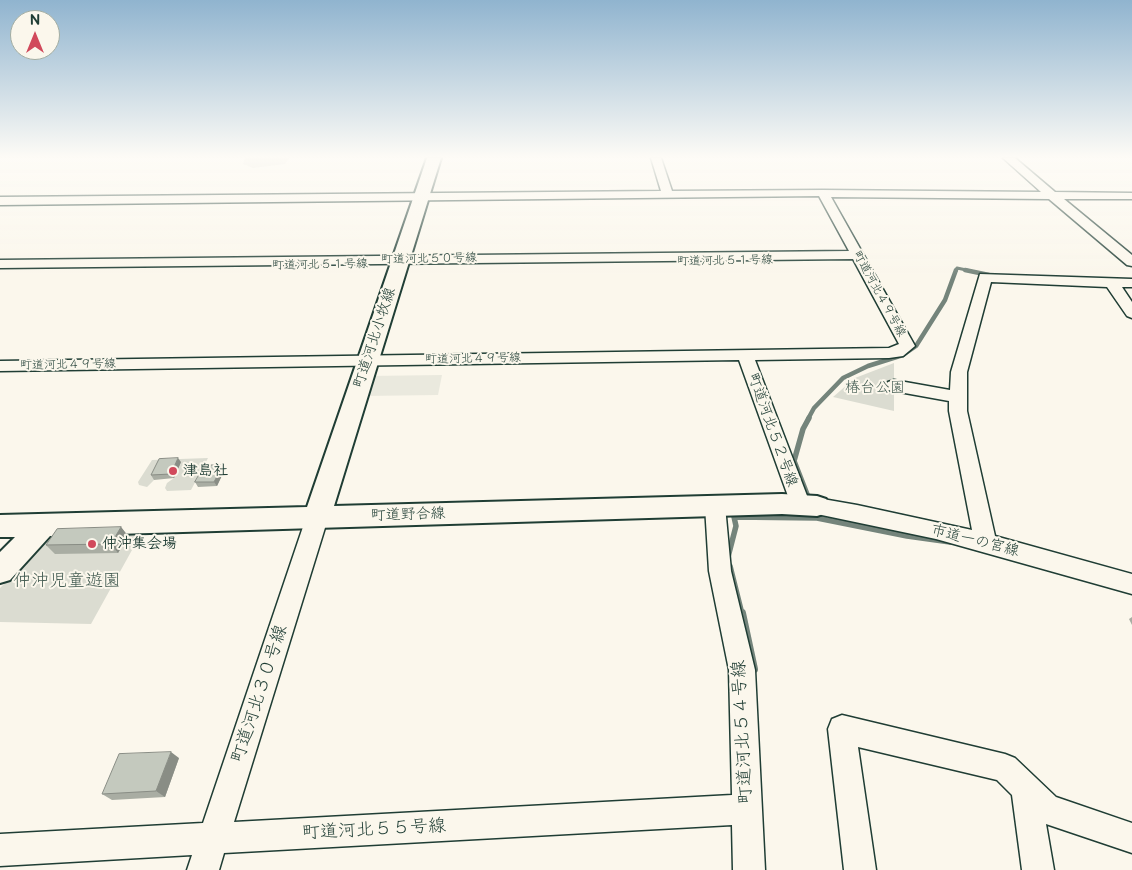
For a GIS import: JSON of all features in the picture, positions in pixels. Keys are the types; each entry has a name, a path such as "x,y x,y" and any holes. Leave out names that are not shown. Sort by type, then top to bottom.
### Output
{"street":[{"path":"0,201 253,199"},
{"name":"町道河北小牧線","path":"317,518 421,199"},
{"name":"町道河北４９号線","path":"0,366 888,353 903,349 907,346 906,342 826,199"},
{"path":"1057,199 1132,262"},
{"path":"812,255 857,255"},
{"name":"町道河北５１号線","path":"0,268 400,262 815,260 812,255"},
{"name":"町道河北５０号線","path":"0,264 400,262"},
{"path":"985,543 958,411 958,397 959,372 985,277 1052,282 1132,283"},
{"path":"1111,282 1132,312"},
{"name":"町道河北５２号線","path":"745,355 808,505"},
{"path":"894,386 958,397"},
{"name":"町道野合線","path":"0,526 808,505"},
{"name":"市道一の宮線","path":"808,505 876,517 985,543 1132,584"},
{"name":"町道河北５４号線","path":"715,506 720,571 742,670 749,870"},
{"name":"町道河北３０号線","path":"203,870 317,518"},
{"path":"0,571 43,525"},
{"path":"860,870 842,729 1005,768 1047,809 1132,838"},
{"path":"1026,789 1038,870"},
{"name":"町道河北５５号線","path":"0,850 747,809"}],"shaded area":[{"path":"442,375 438,395 363,396 369,376"}],"green space":[{"name":"椿台公園","path":"894,363 894,411 833,397 855,378"},
{"path":"208,458 191,490 167,491 165,488 167,483 174,478 162,463 154,480 147,487 139,485 138,482 152,460"},
{"name":"仲沖児童遊園","path":"142,532 91,624 0,622 0,588 45,544 66,534"}],"building":[{"path":"178,458 171,474 151,475 159,459"},
{"path":"205,465 223,465 214,482 195,482"},
{"path":"121,527 111,544 46,545 57,529"},
{"path":"171,752 156,791 102,794 119,754"}],"waterway":[{"path":"956,271 957,268 971,271"},
{"path":"808,419 814,408 843,378 868,366 903,355 916,346 945,300 956,270"},
{"path":"965,270 989,275"},
{"path":"809,418 803,429 794,461 810,502"},
{"path":"813,510 817,518"},
{"path":"728,557 736,526 734,517 817,518"},
{"path":"817,518 907,536 950,542"},
{"path":"730,566 742,614"},
{"path":"742,613 754,669"}],"place":[{"name":"津島社","path":"173,471"},
{"name":"仲沖集会場","path":"92,544"}]}
